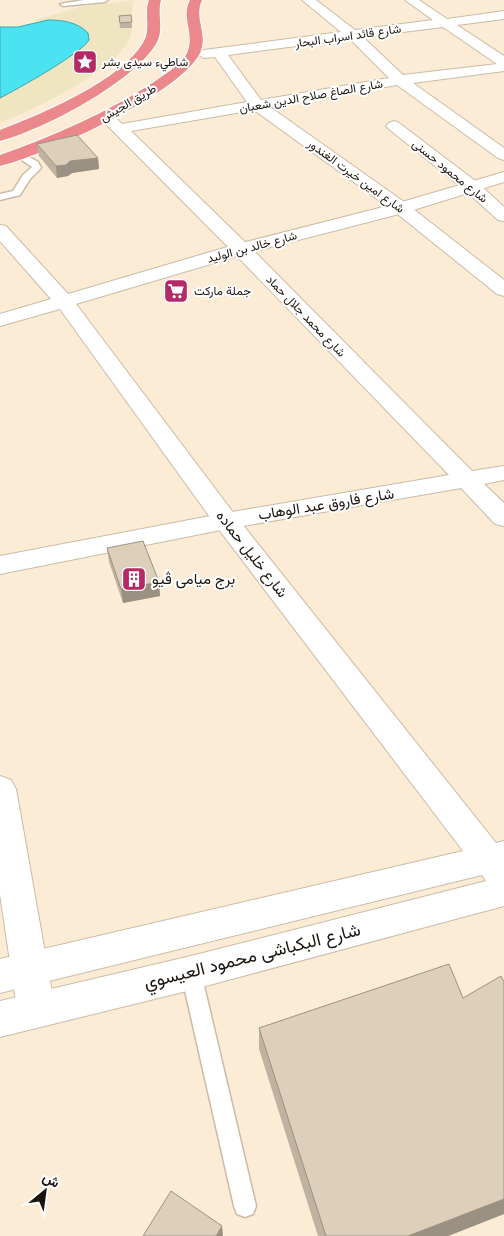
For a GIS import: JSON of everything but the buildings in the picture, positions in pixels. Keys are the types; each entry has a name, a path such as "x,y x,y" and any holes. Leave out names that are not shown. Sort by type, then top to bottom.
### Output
{"highway":[{"name":"طريق الجيش","path":"0,136 41,119 78,100 132,64 146,49 154,35 155,28 152,9 155,0"},
{"path":"193,56 199,36 191,13 191,8 196,0"},
{"name":"طريق الجيش","path":"0,161 69,134 112,123 187,63 193,56"}],"street":[{"path":"308,0 354,36 400,80 504,155"},
{"path":"411,0 504,62"},
{"name":"شارع قائد اسراب البحار","path":"193,56 504,15"},
{"name":"شارع امين خيرت الغندور","path":"219,52 258,105 401,208 504,290"},
{"name":"شارع الصاغ صلاح الدين شعبان","path":"112,123 258,105 400,80 504,66"},
{"name":"شارع محمد جلال حماد","path":"112,123 242,249 504,518"},
{"name":"شارع محمود حسنى","path":"394,126 472,187 504,216"},
{"name":"شارع خالد بن الوليد","path":"0,320 242,249 401,208 504,177"},
{"name":"شارع خليل حماده","path":"0,230 64,302 226,521 499,864"},
{"name":"شارع فاروق عبد الوهاب","path":"0,565 226,521 467,481 504,473"},
{"path":"0,790 15,972 36,1009"},
{"path":"15,972 499,864"},
{"name":"شارع البكباشى محمود العيسوي","path":"0,1019 191,973 504,891"}],"lane":[{"path":"63,4 106,0"},
{"path":"0,197 16,193 26,177 37,168 35,164 19,154"},
{"path":"191,973 245,1206"}],"sand":[{"name":"شاطيء سيدى بشر","path":"134,0 130,38 121,51 108,64 52,99 0,123 0,98 84,47 89,36 84,29 71,22 32,21 80,7"}],"water":[{"path":"48,20 64,21 80,26 88,33 89,40 62,62 0,98 0,27 18,27"}],"place":[{"name":"شاطيء سيدى بشر","path":"85,62"},
{"name":"جملة ماركت","path":"176,291"},
{"name":"برج ميامى ڤيو","path":"134,579"}]}
